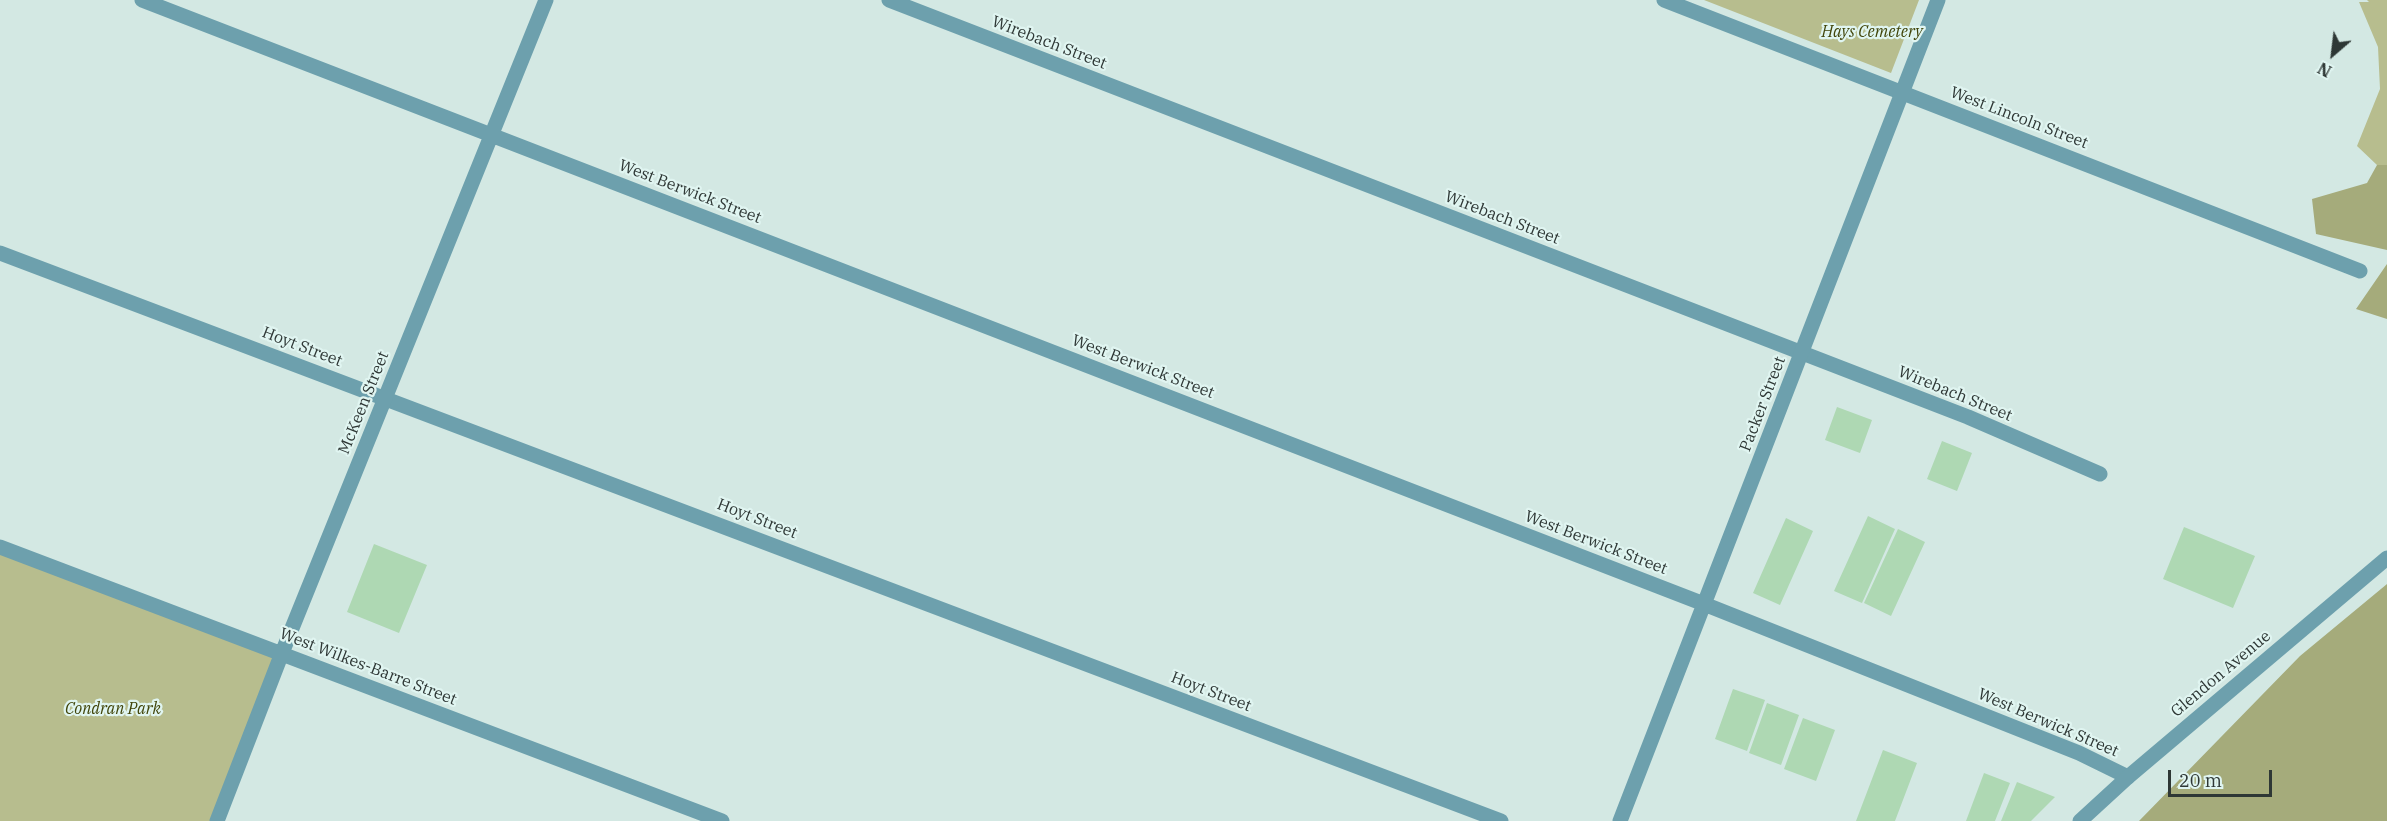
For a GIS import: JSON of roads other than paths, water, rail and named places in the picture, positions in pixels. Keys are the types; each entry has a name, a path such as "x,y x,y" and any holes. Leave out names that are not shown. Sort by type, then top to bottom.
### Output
{"street":[{"name":"West Berwick Street","path":"142,0 1704,604 2079,753 2128,777"},
{"name":"McKeen Street","path":"216,821 546,0"},
{"name":"Wirebach Street","path":"889,0 1968,417 2100,474"},
{"name":"West Lincoln Street","path":"1664,0 2360,271"},
{"name":"Packer Street","path":"1620,821 1938,0"},
{"name":"Hoyt Street","path":"0,253 1501,821"},
{"name":"West Wilkes-Barre Street","path":"0,547 722,821"},
{"name":"Glendon Avenue","path":"2080,821 2128,777 2387,558"}],"park label":[{"name":"Hays Cemetery","path":"1872,32"},
{"name":"Condran Park","path":"113,709"}]}
